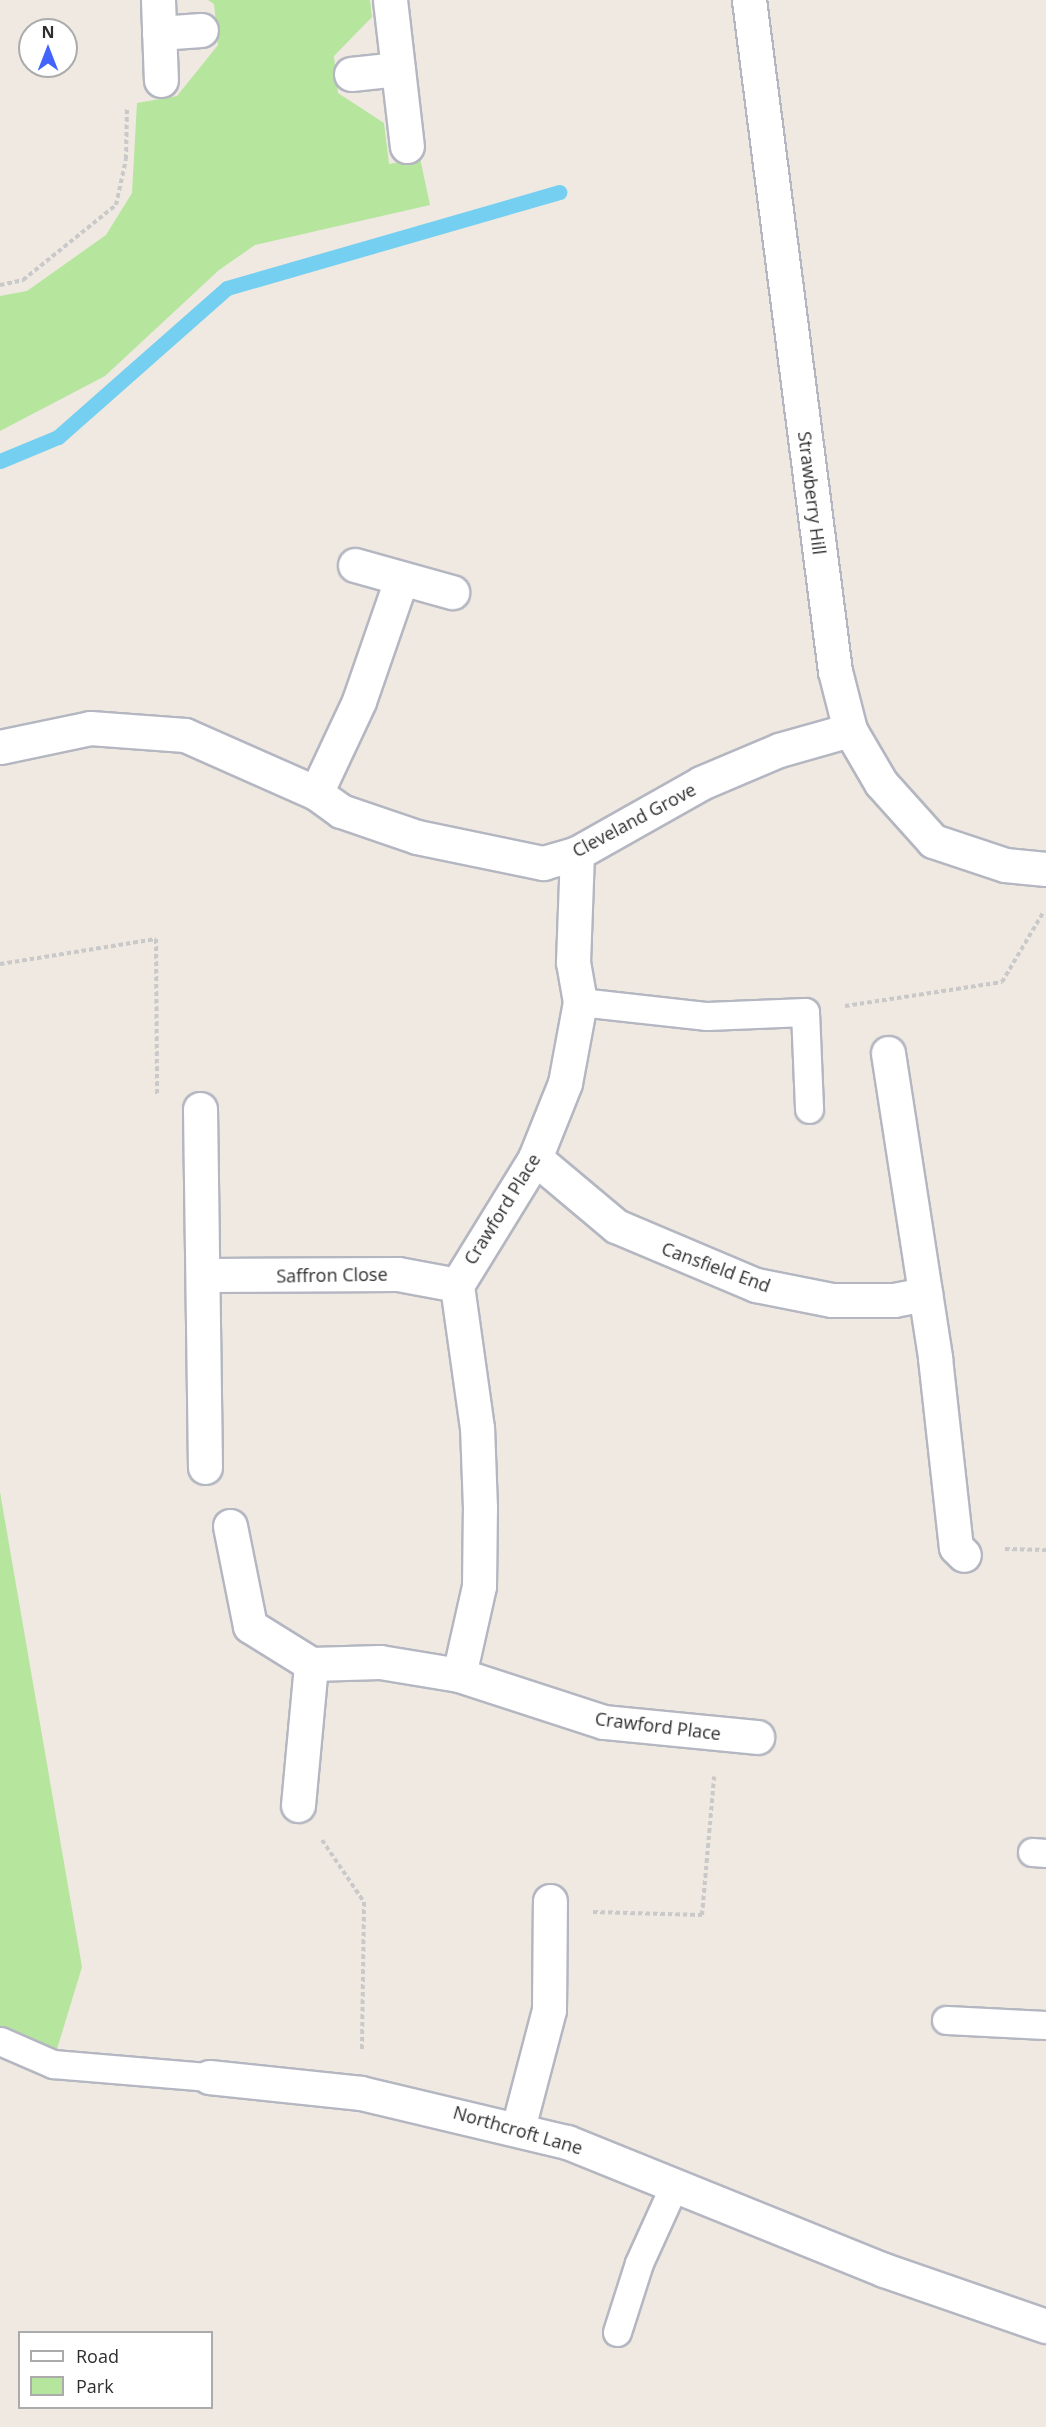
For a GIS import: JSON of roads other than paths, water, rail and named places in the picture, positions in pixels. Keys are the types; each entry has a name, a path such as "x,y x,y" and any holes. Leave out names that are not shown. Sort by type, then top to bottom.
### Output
{"street":[{"path":"158,0 161,80"},
{"path":"390,0 407,146"},
{"name":"Strawberry Hill","path":"749,0 835,671 850,730 881,783 933,841 1005,865 1046,869"},
{"path":"159,33 201,30"},
{"path":"351,74 398,69"},
{"path":"355,565 401,580 453,592"},
{"path":"316,793 359,702 401,580"},
{"name":"Cleveland Grove","path":"0,747 90,728 164,731 316,793 341,811 498,858 543,863 577,853 701,783 779,750 850,730"},
{"name":"Crawford Place","path":"459,1675 479,1586 480,1508 477,1428 457,1285 535,1158 565,1083 580,1002 573,962 577,853"},
{"path":"888,1053 925,1294 956,1547 964,1555"},
{"path":"200,1109 205,1275 205,1467"},
{"name":"Cansfield End","path":"535,1158 616,1226 756,1285 832,1300 894,1300 925,1294"},
{"name":"Saffron Close","path":"205,1275 398,1274 457,1285"},
{"path":"230,1526 250,1626 310,1664 298,1805"},
{"name":"Crawford Place","path":"310,1664 380,1662 459,1675 604,1722 757,1737"},
{"path":"518,2128 549,2010 550,1906"},
{"name":"Northcroft Lane","path":"208,2077 361,2093 518,2128 567,2142 960,2299 1046,2326"}],"lane":[{"path":"580,1002 707,1016 805,1012 809,1109"},
{"path":"946,2020 1046,2025"},
{"name":"Northcroft Lane","path":"0,2042 53,2064 208,2077"},
{"path":"617,2332 639,2263 674,2186"}],"waterway":[{"path":"0,461 58,437 227,288 559,192"}]}
